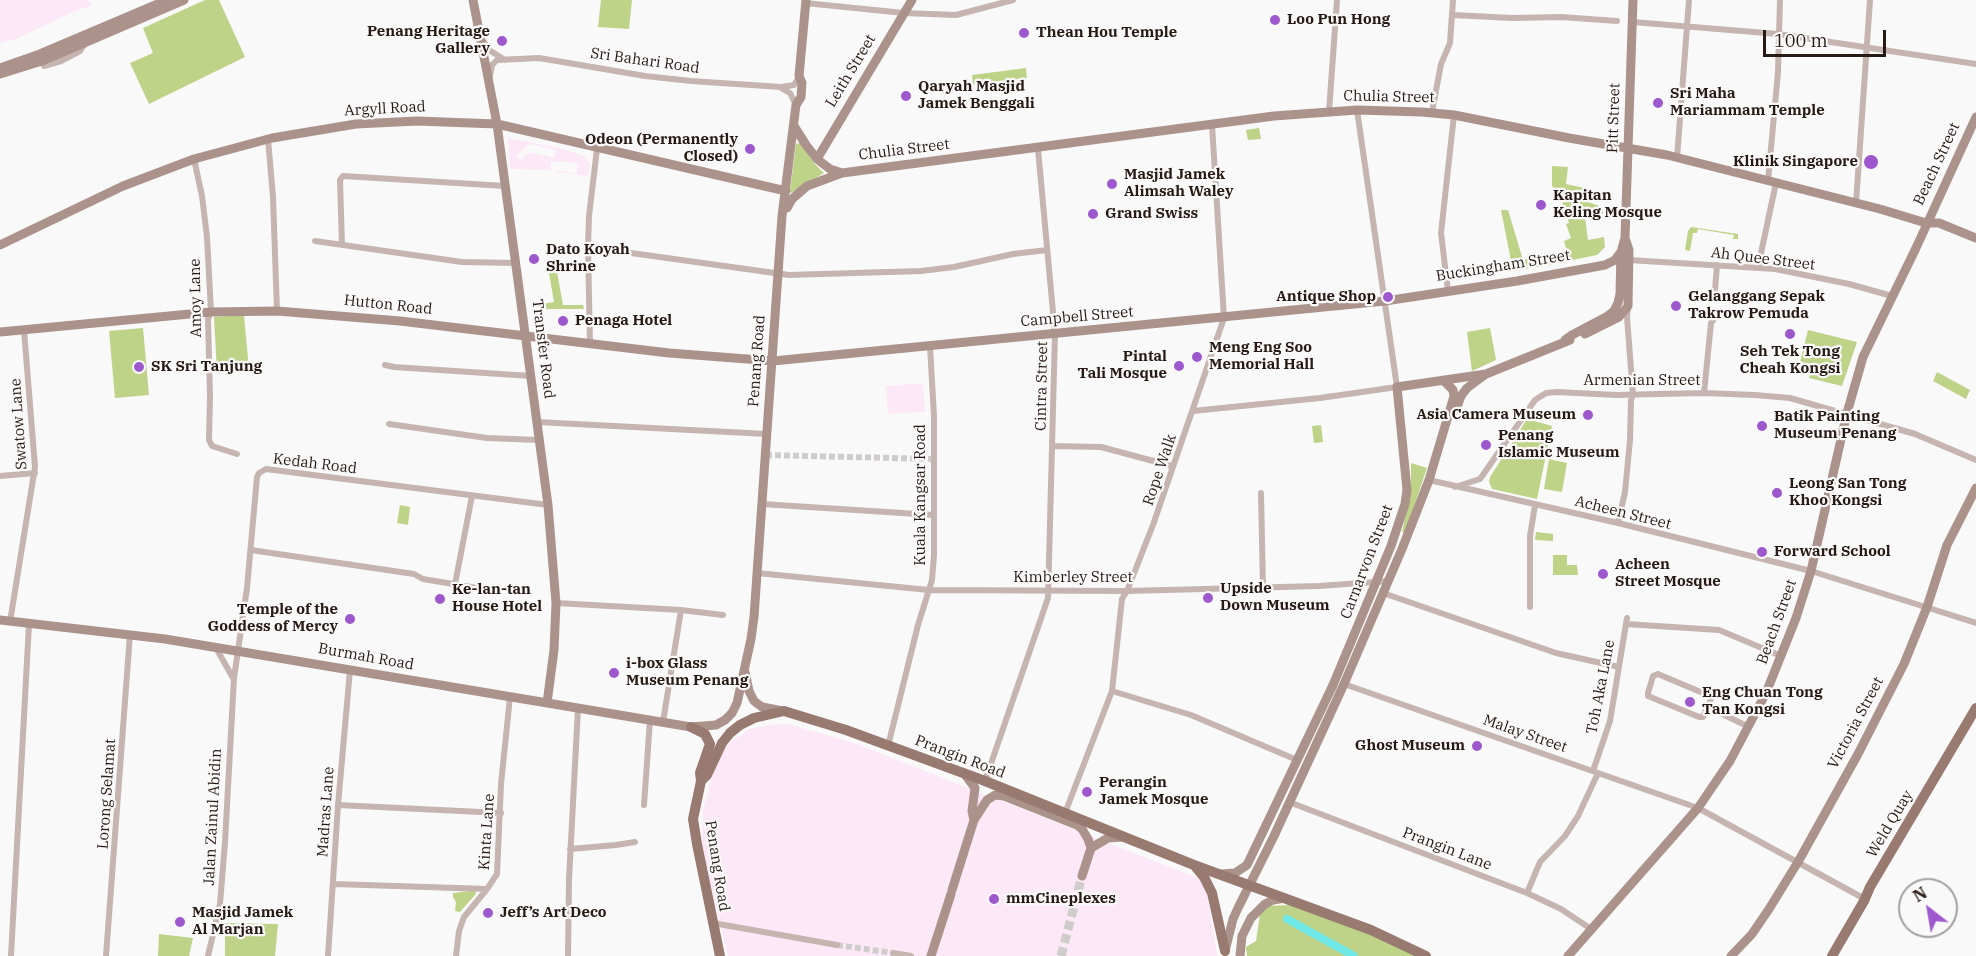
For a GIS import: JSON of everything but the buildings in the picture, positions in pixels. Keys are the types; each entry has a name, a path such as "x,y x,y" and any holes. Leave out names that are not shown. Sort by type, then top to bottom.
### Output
{"main road":[{"path":"0,68 42,60 167,0"},
{"path":"0,74 42,60 183,0"},
{"name":"Transfer Road","path":"472,0 490,80 497,124 548,505 556,603 554,650 547,703"},
{"name":"Leith Street","path":"817,159 912,0"},
{"name":"Pitt Street","path":"1565,340 1614,311 1620,294 1634,0"},
{"name":"Penang Road","path":"725,720 735,708 745,670 752,628 782,216 796,105 801,97 802,83 799,77 806,1"},
{"name":"Chulia Street","path":"782,216 792,199 807,186 842,173 1274,116 1357,110 1432,112 1455,115 1677,158 1926,223 1939,223 1976,238"},
{"name":"Beach Street","path":"1568,956 1698,808 1723,772 1749,727 1781,656 1811,571 1846,413 1863,357 1976,117"},
{"name":"Argyll Road","path":"0,245 123,186 194,159 268,139 356,124 417,121 497,124 786,191"},
{"name":"Chulia Street","path":"794,126 817,159 830,169 842,173"},
{"name":"Pitt Street","path":"1624,238 1629,250 1628,306"},
{"name":"Buckingham Street","path":"1385,301 1605,265 1615,260 1621,252"},
{"name":"Campbell Street","path":"772,361 1385,301"},
{"path":"1396,387 1486,374 1607,324 1619,317 1628,306"},
{"name":"Hutton Road","path":"0,332 211,312 277,311 400,321 591,345 772,361"},
{"name":"Carnarvon Street","path":"1225,954 1233,919 1344,684 1389,581 1429,480 1446,428 1451,422 1463,393 1486,374"},
{"name":"Carnarvon Street","path":"1444,381 1450,386 1454,396 1445,422 1446,428"},
{"name":"Carnarvon Street","path":"1220,874 1235,873 1247,865 1333,685 1392,542 1405,504 1407,490 1396,387"},
{"name":"Victoria Street","path":"1731,956 1752,934 1798,862 1847,773 1904,664 1928,607 1947,545 1976,488"},
{"name":"Burmah Road","path":"5,621 130,634 691,726 716,725 725,720"},
{"path":"745,670 751,696 758,704 784,711"},
{"name":"Weld Quay","path":"1832,956 1976,708"},
{"name":"Penang Road","path":"701,781 707,775 722,743 730,733 754,718 784,711"},
{"name":"Prangin Road","path":"784,711 846,730 985,781 1194,865 1371,930 1426,956"},
{"name":"Penang Road","path":"691,726 705,734 709,740 700,773 701,781 693,819 720,956"},
{"path":"931,956 974,820 972,811 975,788 964,773"},
{"name":"Prangin Road","path":"974,820 990,798 995,795 1004,796 1077,825 1086,835 1091,848"},
{"path":"1082,876 1091,848 1108,838 1124,837"},
{"path":"1194,865 1204,877 1212,894 1225,954"},
{"path":"1240,956 1242,936 1251,918 1265,904 1286,898"}],"street":[{"path":"806,1 904,13 956,15 1013,0"},
{"path":"1329,112 1337,0"},
{"path":"1432,112 1441,64 1450,43 1453,0"},
{"path":"1677,158 1689,0"},
{"path":"1758,267 1772,182 1780,0"},
{"path":"1856,203 1870,0"},
{"path":"1453,15 1503,18 1561,17 1617,21"},
{"path":"1633,22 1779,34 1976,64"},
{"path":"480,34 489,50 506,60"},
{"name":"Sri Bahari Road","path":"506,60 539,58 645,76 781,87"},
{"path":"490,80 492,65 497,60 506,60"},
{"path":"781,87 794,85 799,77"},
{"path":"781,87 790,93 796,105"},
{"name":"Carnarvon Street","path":"1357,110 1396,387"},
{"path":"1448,291 1441,232 1455,115"},
{"name":"Rope Walk","path":"1065,813 1112,691 1122,599 1153,525 1224,318 1212,125"},
{"path":"268,139 273,197 277,311"},
{"path":"591,345 588,247 589,216 597,148"},
{"name":"Cintra Street","path":"985,781 1047,602 1055,334 1038,148"},
{"name":"Amoy Lane","path":"194,159 202,196 207,237 211,312 208,319 210,398 208,440 212,446 237,454"},
{"path":"342,245 340,180 345,176 505,186"},
{"path":"315,241 462,262 516,263"},
{"path":"588,247 778,275 921,271 1047,250"},
{"name":"Ah Quee Street","path":"1629,260 1758,267 1818,277 1892,296"},
{"path":"1715,290 1717,265"},
{"name":"Pitt Street","path":"1618,524 1625,492 1633,395 1628,306"},
{"path":"1704,393 1711,323 1714,319"},
{"name":"Swatow Lane","path":"5,621 35,473 24,330"},
{"name":"Kuala Kangsar Road","path":"888,746 918,625 932,580 934,416 930,346"},
{"path":"386,365 531,376"},
{"path":"1193,411 1396,387"},
{"name":"Armenian Street","path":"1480,479 1538,397 1546,393 1557,392 1633,395 1704,393 1790,398 1915,434 1976,460"},
{"path":"537,422 767,434"},
{"path":"389,424 487,438 539,440"},
{"path":"1052,446 1101,447 1172,466"},
{"name":"Kedah Road","path":"237,651 251,550 256,477 261,471 266,469 548,505"},
{"path":"0,476 35,473"},
{"path":"1455,486 1480,479 1479,484 1484,494"},
{"name":"Acheen Street","path":"1429,480 1811,571 1976,623"},
{"path":"1261,493 1263,588"},
{"path":"455,584 472,495"},
{"path":"762,504 933,515"},
{"path":"1530,607 1530,536 1535,505"},
{"path":"251,550 414,574 423,579 489,591"},
{"name":"Kimberley Street","path":"757,573 929,590 1127,591 1263,588 1389,581"},
{"path":"1383,593 1556,653 1619,667"},
{"path":"556,603 681,610 723,615"},
{"path":"663,722 681,610"},
{"name":"Toh Aka Lane","path":"1527,893 1540,862 1565,836 1578,816 1596,772 1610,721 1626,621 1719,630 1781,656"},
{"path":"11,956 29,624"},
{"name":"Lorong Selamat","path":"106,956 130,634"},
{"path":"216,648 234,678"},
{"name":"Jalan Zainul Abidin","path":"208,956 220,904 237,651"},
{"name":"Madras Lane","path":"328,956 350,670"},
{"path":"1658,674 1709,695 1711,698 1708,707 1701,718 1650,697 1647,693 1653,676 1658,674"},
{"name":"Malay Street","path":"1344,684 1698,808 1865,899"},
{"path":"1112,691 1191,715 1297,760"},
{"name":"Kinta Lane","path":"456,956 459,931 464,917 497,874 501,784 510,697"},
{"path":"1708,707 1749,727"},
{"path":"568,956 570,849 578,708"},
{"path":"644,805 650,720"},
{"name":"Prangin Lane","path":"1289,802 1527,893 1561,909 1591,929"},
{"path":"338,805 501,813"},
{"path":"570,849 634,842"},
{"path":"334,884 487,889"},
{"path":"712,922 837,945"},
{"path":"893,953 911,956"}],"shaded area":[{"path":"0,0 89,0 91,6 75,11 16,39 0,43"},
{"path":"508,138 560,148 584,156 590,164 588,176 556,172 556,170 577,174 578,163 559,161 551,162 550,169 555,170 510,169","holes":["529,144 555,150 555,158 530,152 520,160 516,155"]},
{"path":"923,383 925,412 888,414 886,386"},
{"path":"788,724 854,743 1200,879 1207,892 1217,956 728,956 702,842 703,810 711,779 720,754 726,746 749,729"}],"green space":[{"path":"205,0 219,0 245,57 149,104 130,63 153,53 143,28"},
{"path":"601,0 632,0 629,29 598,27"},
{"path":"1026,68 1027,78 973,84 972,75"},
{"path":"1259,128 1261,139 1248,140 1246,130"},
{"path":"800,143 824,173 791,193 796,144"},
{"path":"1552,166 1568,167 1566,184 1589,189 1588,202 1602,207 1603,214 1565,211 1563,198 1552,186"},
{"path":"1501,210 1508,210 1523,260 1530,258 1532,266 1542,264 1543,266 1513,271"},
{"path":"1567,217 1585,217 1588,240 1604,237 1605,247 1597,255 1548,265 1547,263 1568,256 1564,241 1571,238 1566,224 1569,223"},
{"path":"1691,227 1738,234 1738,239 1733,239 1734,235 1698,229 1697,233 1693,233 1690,251 1685,250 1688,231"},
{"path":"557,272 563,305 583,305 584,309 541,309 541,304 554,302 549,273"},
{"path":"244,315 249,370 217,373 214,317"},
{"path":"143,328 149,395 115,398 109,331"},
{"path":"1490,328 1496,360 1472,371 1467,332"},
{"path":"1808,330 1857,342 1842,386 1809,378 1812,364 1800,362"},
{"path":"1937,372 1970,390 1966,399 1933,381"},
{"path":"1527,419 1552,426 1537,499 1492,489 1489,482"},
{"path":"1321,425 1323,442 1314,443 1312,426"},
{"path":"1549,459 1567,463 1562,492 1544,489"},
{"path":"1411,463 1427,468 1405,533 1402,532 1411,491"},
{"path":"400,505 410,507 408,525 397,523"},
{"path":"1536,532 1553,534 1553,541 1535,540"},
{"path":"1553,555 1567,555 1567,565 1577,565 1578,575 1553,575"},
{"path":"475,891 476,894 460,912 455,911 456,902 453,893"},
{"path":"1290,905 1363,931 1416,956 1247,956 1246,947 1256,941 1260,914 1266,906"},
{"path":"225,923 278,924 275,956 225,956"},
{"path":"159,934 193,938 189,956 158,956"}],"waterway":[{"path":"1287,919 1354,956"}],"tunnel":[{"path":"766,455 934,459"},
{"path":"1061,956 1082,876"},
{"path":"837,945 893,953"}],"place":[{"name":"Loo Pun Hong","path":"1275,20"},
{"name":"Thean Hou Temple","path":"1024,33"},
{"name":"Penang Heritage Gallery","path":"502,41"},
{"name":"Qaryah Masjid Jamek Benggali","path":"906,96"},
{"name":"Sri Maha Mariammam Temple","path":"1658,103"},
{"name":"Odeon (Permanently Closed)","path":"750,149"},
{"name":"Klinik Singapore","path":"1871,162"},
{"name":"Masjid Jamek Alimsah Waley","path":"1112,184"},
{"name":"Kapitan Keling Mosque","path":"1541,205"},
{"name":"Grand Swiss","path":"1093,214"},
{"name":"Dato Koyah Shrine","path":"534,259"},
{"name":"Antique Shop","path":"1388,297"},
{"name":"Gelanggang Sepak Takrow Pemuda","path":"1676,306"},
{"name":"Penaga Hotel","path":"563,321"},
{"name":"Seh Tek Tong Cheah Kongsi","path":"1790,334"},
{"name":"Meng Eng Soo Memorial Hall","path":"1197,357"},
{"name":"Pintal Tali Mosque","path":"1179,366"},
{"name":"SK Sri Tanjung","path":"139,367"},
{"name":"Asia Camera Museum","path":"1588,415"},
{"name":"Batik Painting Museum Penang","path":"1762,426"},
{"name":"Penang Islamic Museum","path":"1486,445"},
{"name":"Leong San Tong Khoo Kongsi","path":"1777,493"},
{"name":"Forward School","path":"1762,552"},
{"name":"Acheen Street Mosque","path":"1603,574"},
{"name":"Upside Down Museum","path":"1208,598"},
{"name":"Ke-lan-tan House Hotel","path":"440,599"},
{"name":"Temple of the Goddess of Mercy","path":"350,619"},
{"name":"i-box Glass Museum Penang","path":"614,673"},
{"name":"Eng Chuan Tong Tan Kongsi","path":"1690,702"},
{"name":"Ghost Museum","path":"1477,746"},
{"name":"Perangin Jamek Mosque","path":"1087,792"},
{"name":"mmCineplexes","path":"994,899"},
{"name":"Jeff’s Art Deco","path":"488,913"},
{"name":"Masjid Jamek Al Marjan","path":"180,922"}]}
